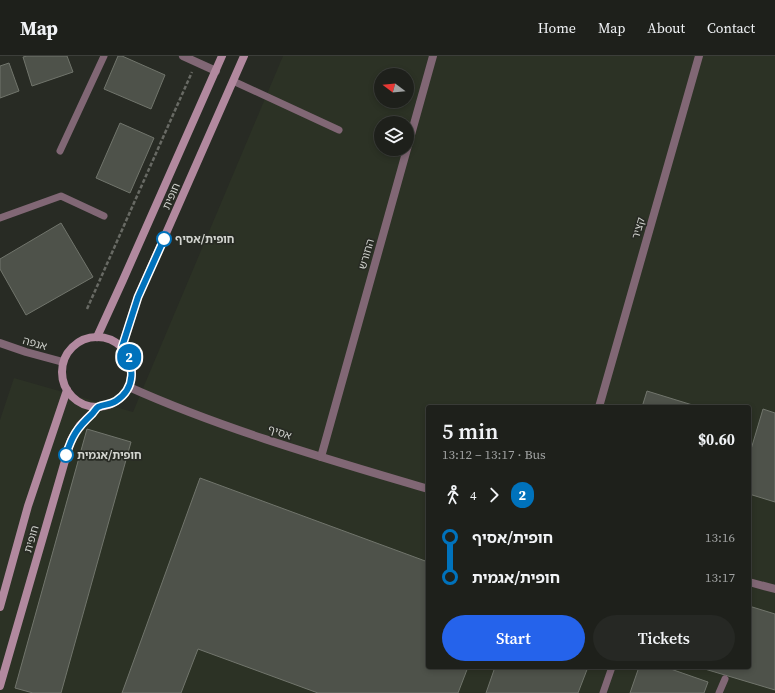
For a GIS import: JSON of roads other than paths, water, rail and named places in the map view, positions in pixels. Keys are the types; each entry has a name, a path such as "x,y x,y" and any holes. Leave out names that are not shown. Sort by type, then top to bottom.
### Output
{"main road":[{"name":"חופית","path":"97,337 222,56"},
{"name":"חופית","path":"122,347 138,297 244,56"},
{"path":"86,338 106,338 114,341 122,347 132,366 132,377 123,395 108,405 98,407 80,403 73,397 67,390 62,376 63,362 68,352 76,344 86,338"},
{"name":"חופית","path":"0,607 28,506 67,390"},
{"name":"חופית","path":"0,686 70,440 80,425 98,407"}],"street":[{"path":"183,56 216,71"},
{"name":"החורש","path":"321,458 433,56"},
{"name":"קציר","path":"600,405 699,56"},
{"name":"אנפה","path":"0,343 63,362"},
{"name":"אסיף","path":"128,387 174,407 321,458 426,488"},
{"path":"751,583 775,589"}],"lane":[{"path":"60,151 104,56"},
{"path":"233,81 339,130"},
{"path":"0,218 61,196 104,216"},
{"path":"603,693 611,669"},
{"path":"719,693 725,679"}],"place":[{"name":"חופית/אסיף","path":"164,239"},
{"name":"חופית/אגמית","path":"66,455"}]}
